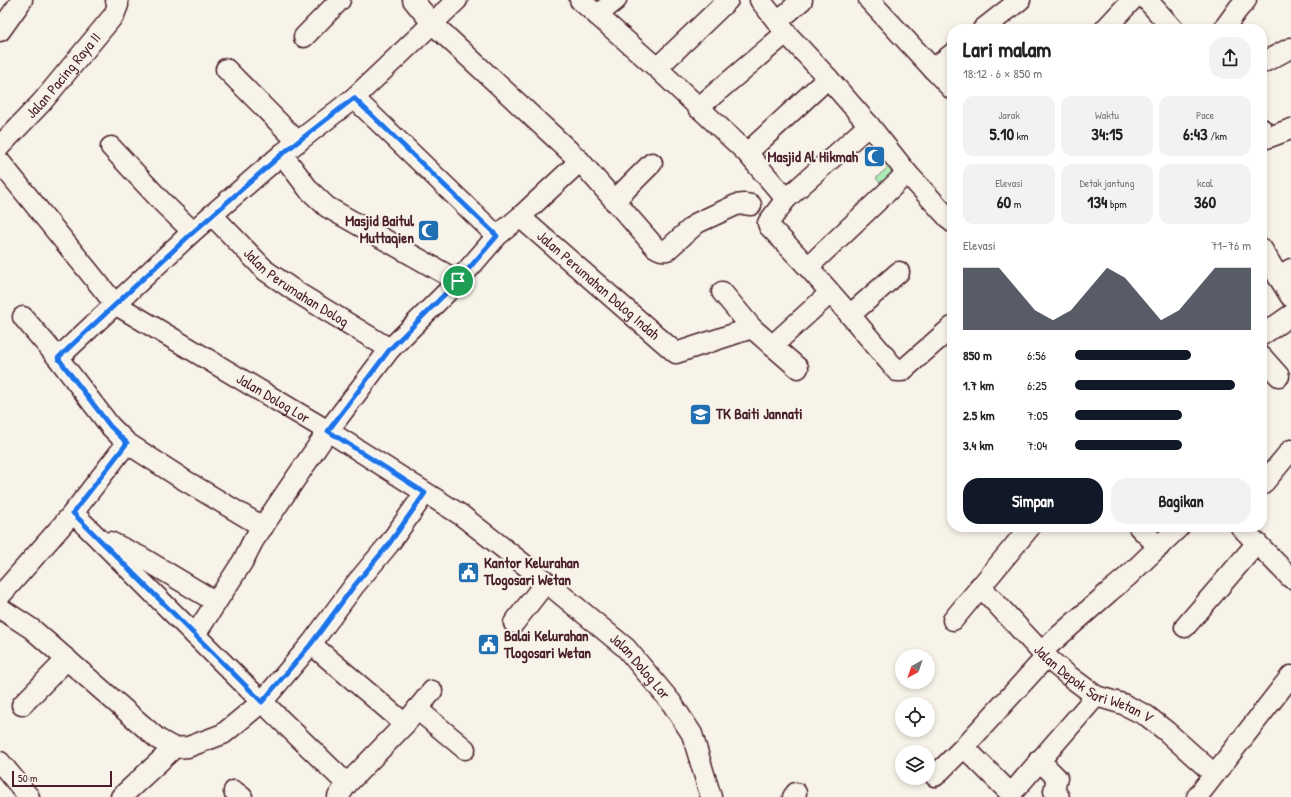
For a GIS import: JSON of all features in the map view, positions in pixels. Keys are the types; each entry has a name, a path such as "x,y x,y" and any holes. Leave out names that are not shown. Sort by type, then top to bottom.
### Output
{"street":[{"path":"0,31 22,0"},
{"name":"Jalan Pacing Raya II","path":"0,146 42,102 114,15 118,5 116,0"},
{"path":"304,37 340,0"},
{"path":"414,0 432,22 580,161 655,247 664,251 667,250 697,223 736,205 751,205"},
{"path":"58,358 212,215 282,154 354,98 432,22 457,0"},
{"path":"580,0 657,68 747,153 786,199"},
{"path":"597,15 616,0"},
{"path":"657,68 728,0"},
{"path":"760,0 869,125 907,173 947,217"},
{"path":"698,108 782,27 802,0"},
{"path":"989,24 1020,0"},
{"path":"1147,0 1169,24"},
{"path":"1226,24 1246,0"},
{"path":"870,1 947,84"},
{"path":"1109,24 1121,4"},
{"path":"1267,60 1291,48"},
{"path":"933,70 947,58"},
{"path":"226,69 298,142"},
{"path":"747,153 828,78"},
{"path":"354,98 497,236"},
{"path":"869,125 786,199 768,223 769,226 808,267 897,370 900,371 947,331"},
{"path":"1267,135 1291,129"},
{"path":"111,147 164,204 190,229 191,234"},
{"path":"282,154 309,190 327,207 458,281"},
{"path":"195,635 243,561 253,541 328,431 390,349 458,281 497,236 520,217 580,161"},
{"name":"Jalan Dolog Lor","path":"0,162 115,304 328,431 461,516 546,582 626,648 671,702 692,734 711,797"},
{"path":"614,201 652,163"},
{"path":"808,267 907,173"},
{"name":"Jalan Perumahan Dolog","path":"212,215 266,271 304,297 390,349"},
{"name":"Jalan Perumahan Dolog Indah","path":"520,217 676,353 752,328"},
{"path":"1267,254 1285,274 1291,297"},
{"path":"850,315 899,272"},
{"path":"722,292 752,328 798,368"},
{"path":"772,346 830,293"},
{"path":"1267,331 1291,315"},
{"path":"23,317 58,358 110,426 127,443 181,478 263,527"},
{"path":"1267,363 1279,376"},
{"path":"0,596 73,513 127,443"},
{"path":"1267,479 1291,450"},
{"path":"0,608 32,629 158,739 174,748 188,747 223,734 262,702 311,644 354,586 389,544 425,493"},
{"path":"73,513 262,702 343,790 411,717 432,691"},
{"path":"953,620 1026,532"},
{"path":"1144,532 1159,546"},
{"path":"935,776 964,747 1044,654 1174,532"},
{"path":"1246,532 1291,578"},
{"path":"95,535 141,557 216,602"},
{"path":"1185,627 1257,543"},
{"path":"514,623 546,582"},
{"name":"Jalan Depok Sari Wetan V","path":"980,586 1044,654 1069,676 1096,696 1123,704 1147,716 1214,774"},
{"path":"311,644 411,717 465,749"},
{"path":"22,704 67,659"},
{"path":"1197,797 1291,676"},
{"path":"964,747 1009,795 1096,696"},
{"path":"120,797 174,748"},
{"path":"1039,760 1057,778 1054,791 1059,797"},
{"path":"0,762 29,797"}],"green space":[{"path":"895,161 908,175 888,193 876,178"}],"place":[{"name":"Masjid Al Hikmah","path":"874,157"},
{"name":"Masjid Baitul Muttaqien","path":"429,230"},
{"name":"TK Baiti Jannati","path":"700,414"},
{"name":"Kantor Kelurahan Tlogosari Wetan","path":"468,572"},
{"name":"Balai Kelurahan Tlogosari Wetan","path":"488,645"}],"route":[{"path":"354,98 497,236 458,281 390,349 328,431 425,493 389,544 354,586 311,644 262,702 73,513 127,443 110,426 58,358 191,234 282,154 354,98"}]}
